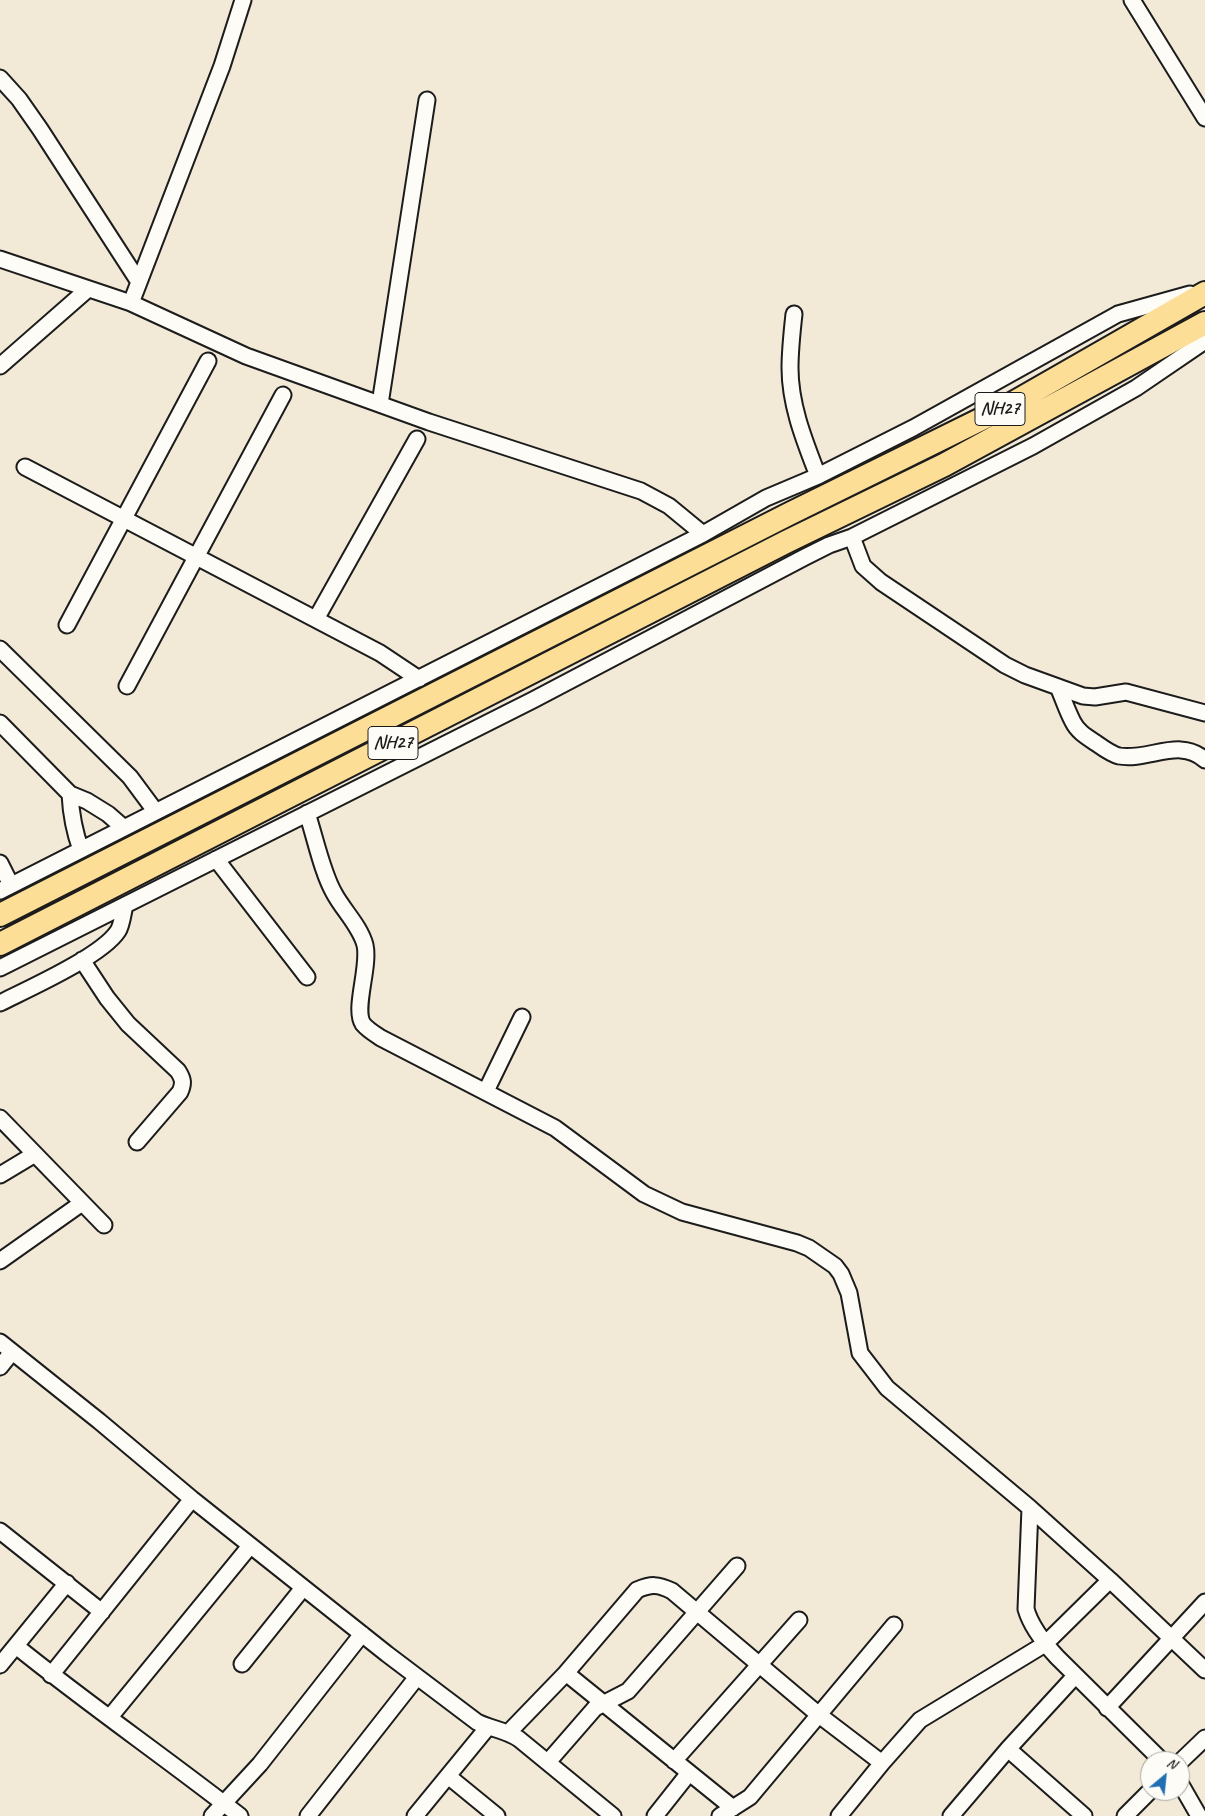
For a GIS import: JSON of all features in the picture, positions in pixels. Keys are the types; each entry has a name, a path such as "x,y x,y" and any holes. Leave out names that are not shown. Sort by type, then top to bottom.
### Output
{"highway":[{"name":"NH27","path":"0,914 765,526 1006,407 1205,291"},
{"name":"NH27","path":"0,944 786,542 944,465 1205,323"}],"street":[{"path":"131,303 222,66 243,0"},
{"path":"1132,0 1205,118"},
{"path":"0,78 19,99 140,282"},
{"path":"380,404 427,100"},
{"path":"0,259 131,303 246,356 429,422 641,491 669,506 703,534"},
{"path":"0,366 88,289"},
{"path":"0,864 6,888 703,534 766,498 818,476 913,428 1118,314 1205,291"},
{"path":"794,314 790,369 793,398 800,429 818,476"},
{"path":"0,968 533,700 805,557 829,545 852,537 1041,441 1136,388 1205,341"},
{"path":"67,625 208,361"},
{"path":"127,686 283,395"},
{"path":"316,619 417,439"},
{"path":"25,467 380,653 419,679"},
{"path":"852,537 863,566 881,582 1005,665 1025,675 1083,696 1126,692 1205,713"},
{"path":"0,649 130,777 156,812"},
{"path":"1058,687 1073,723 1081,733 1107,751 1118,756 1127,756 1180,749 1190,750 1205,760"},
{"path":"0,723 70,794 87,801 108,814 124,828"},
{"path":"70,794 72,823 81,850"},
{"path":"307,813 333,892 360,933 365,945 367,960 359,1012 362,1023 369,1030 555,1128 644,1194 682,1212 797,1243 810,1248 835,1266 841,1274 850,1300 860,1353 887,1388 1030,1508 1110,1580 1205,1670"},
{"path":"216,859 307,977"},
{"path":"0,1003 82,960 111,940 120,929 125,905"},
{"path":"82,960 106,998 128,1024 178,1071 183,1079 183,1086 180,1092 137,1142"},
{"path":"486,1091 522,1017"},
{"path":"0,1118 104,1225"},
{"path":"0,1174 35,1154"},
{"path":"0,1261 82,1203"},
{"path":"0,1342 250,1546 417,1677 477,1722 509,1732 613,1816"},
{"path":"0,1367 12,1352"},
{"path":"51,1675 192,1499"},
{"path":"1030,1508 1026,1609 1028,1616 1045,1644 1152,1751"},
{"path":"0,1531 102,1612"},
{"path":"110,1717 250,1546"},
{"path":"548,1762 595,1708 628,1690 737,1566"},
{"path":"839,1816 920,1720 1045,1644 1110,1580"},
{"path":"0,1665 67,1583"},
{"path":"509,1732 566,1673 637,1590 648,1585 660,1585 672,1591 759,1665 882,1764"},
{"path":"242,1664 303,1588"},
{"path":"1107,1708 1205,1602"},
{"path":"674,1761 799,1620"},
{"path":"566,1673 689,1773 726,1812 750,1797 894,1625"},
{"path":"212,1816 260,1764 362,1634"},
{"path":"16,1646 51,1675 110,1717 240,1816"},
{"path":"951,1816 1008,1749 1075,1676"},
{"path":"308,1816 417,1677"},
{"path":"415,1816 488,1727"},
{"path":"1190,1752 1205,1738"},
{"path":"1008,1749 1084,1816"},
{"path":"655,1816 689,1773"},
{"path":"448,1776 497,1816"},
{"path":"1190,1800 1200,1816 1205,1813"},
{"path":"1125,1816 1140,1801"}]}
